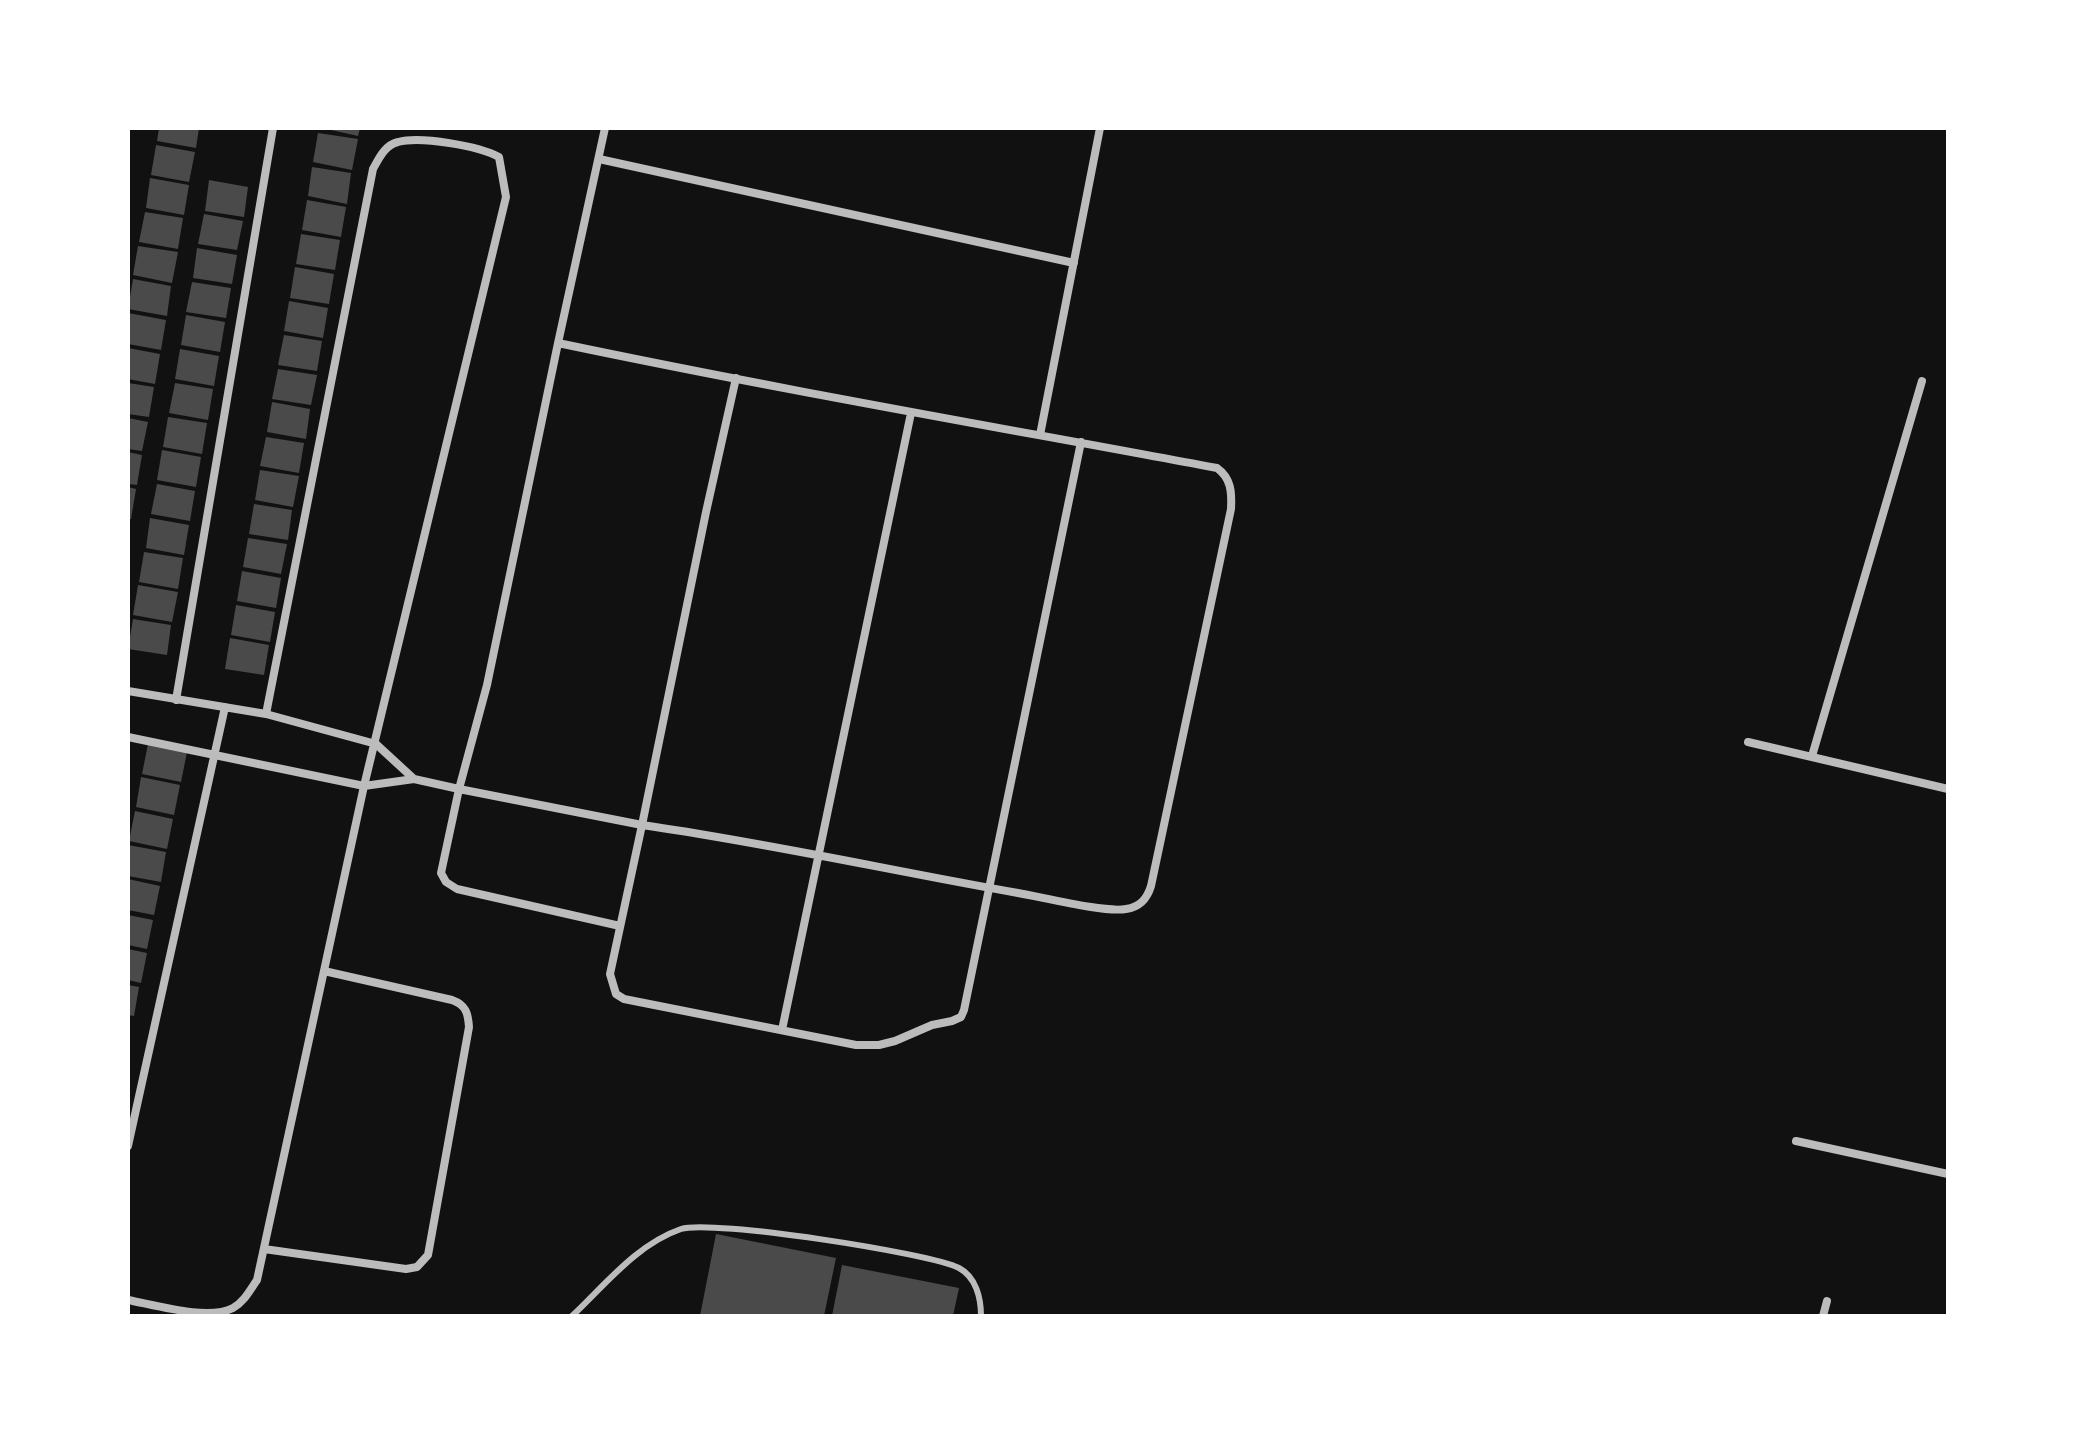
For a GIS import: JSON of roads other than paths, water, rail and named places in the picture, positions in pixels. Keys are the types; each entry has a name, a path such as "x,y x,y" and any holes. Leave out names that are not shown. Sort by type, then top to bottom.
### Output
{"street":[{"path":"176,700 273,128"},
{"path":"605,128 487,685 459,789 441,873 446,882 457,889 620,926"},
{"path":"1040,435 1100,128"},
{"path":"128,1300 213,1314 233,1308 257,1280 364,786 506,197 499,157 487,151 443,142 398,142 384,150 373,169 266,714"},
{"path":"599,159 1074,263"},
{"path":"128,737 364,786 414,779 642,825 736,839 1114,910 1127,909 1147,898 1231,509 1229,483 1224,473 1217,468 911,413 558,343"},
{"path":"736,378 610,974 616,994 624,999 856,1045 879,1045 961,1017 991,888 1081,442"},
{"path":"1812,756 1922,381"},
{"path":"782,1030 911,413"},
{"path":"128,691 266,714 376,744 414,779"},
{"path":"128,1146 225,707"},
{"path":"1748,742 1948,789"},
{"path":"264,1249 406,1269 424,1263 428,1255 469,1027 468,1014 462,1004 452,1000 324,971"},
{"path":"1796,1141 1948,1174"},
{"path":"1823,1316 1827,1301"}],"lane":[{"path":"572,1316 649,1243 684,1227 710,1226 900,1253 958,1268 970,1277 978,1291 981,1316"}]}
